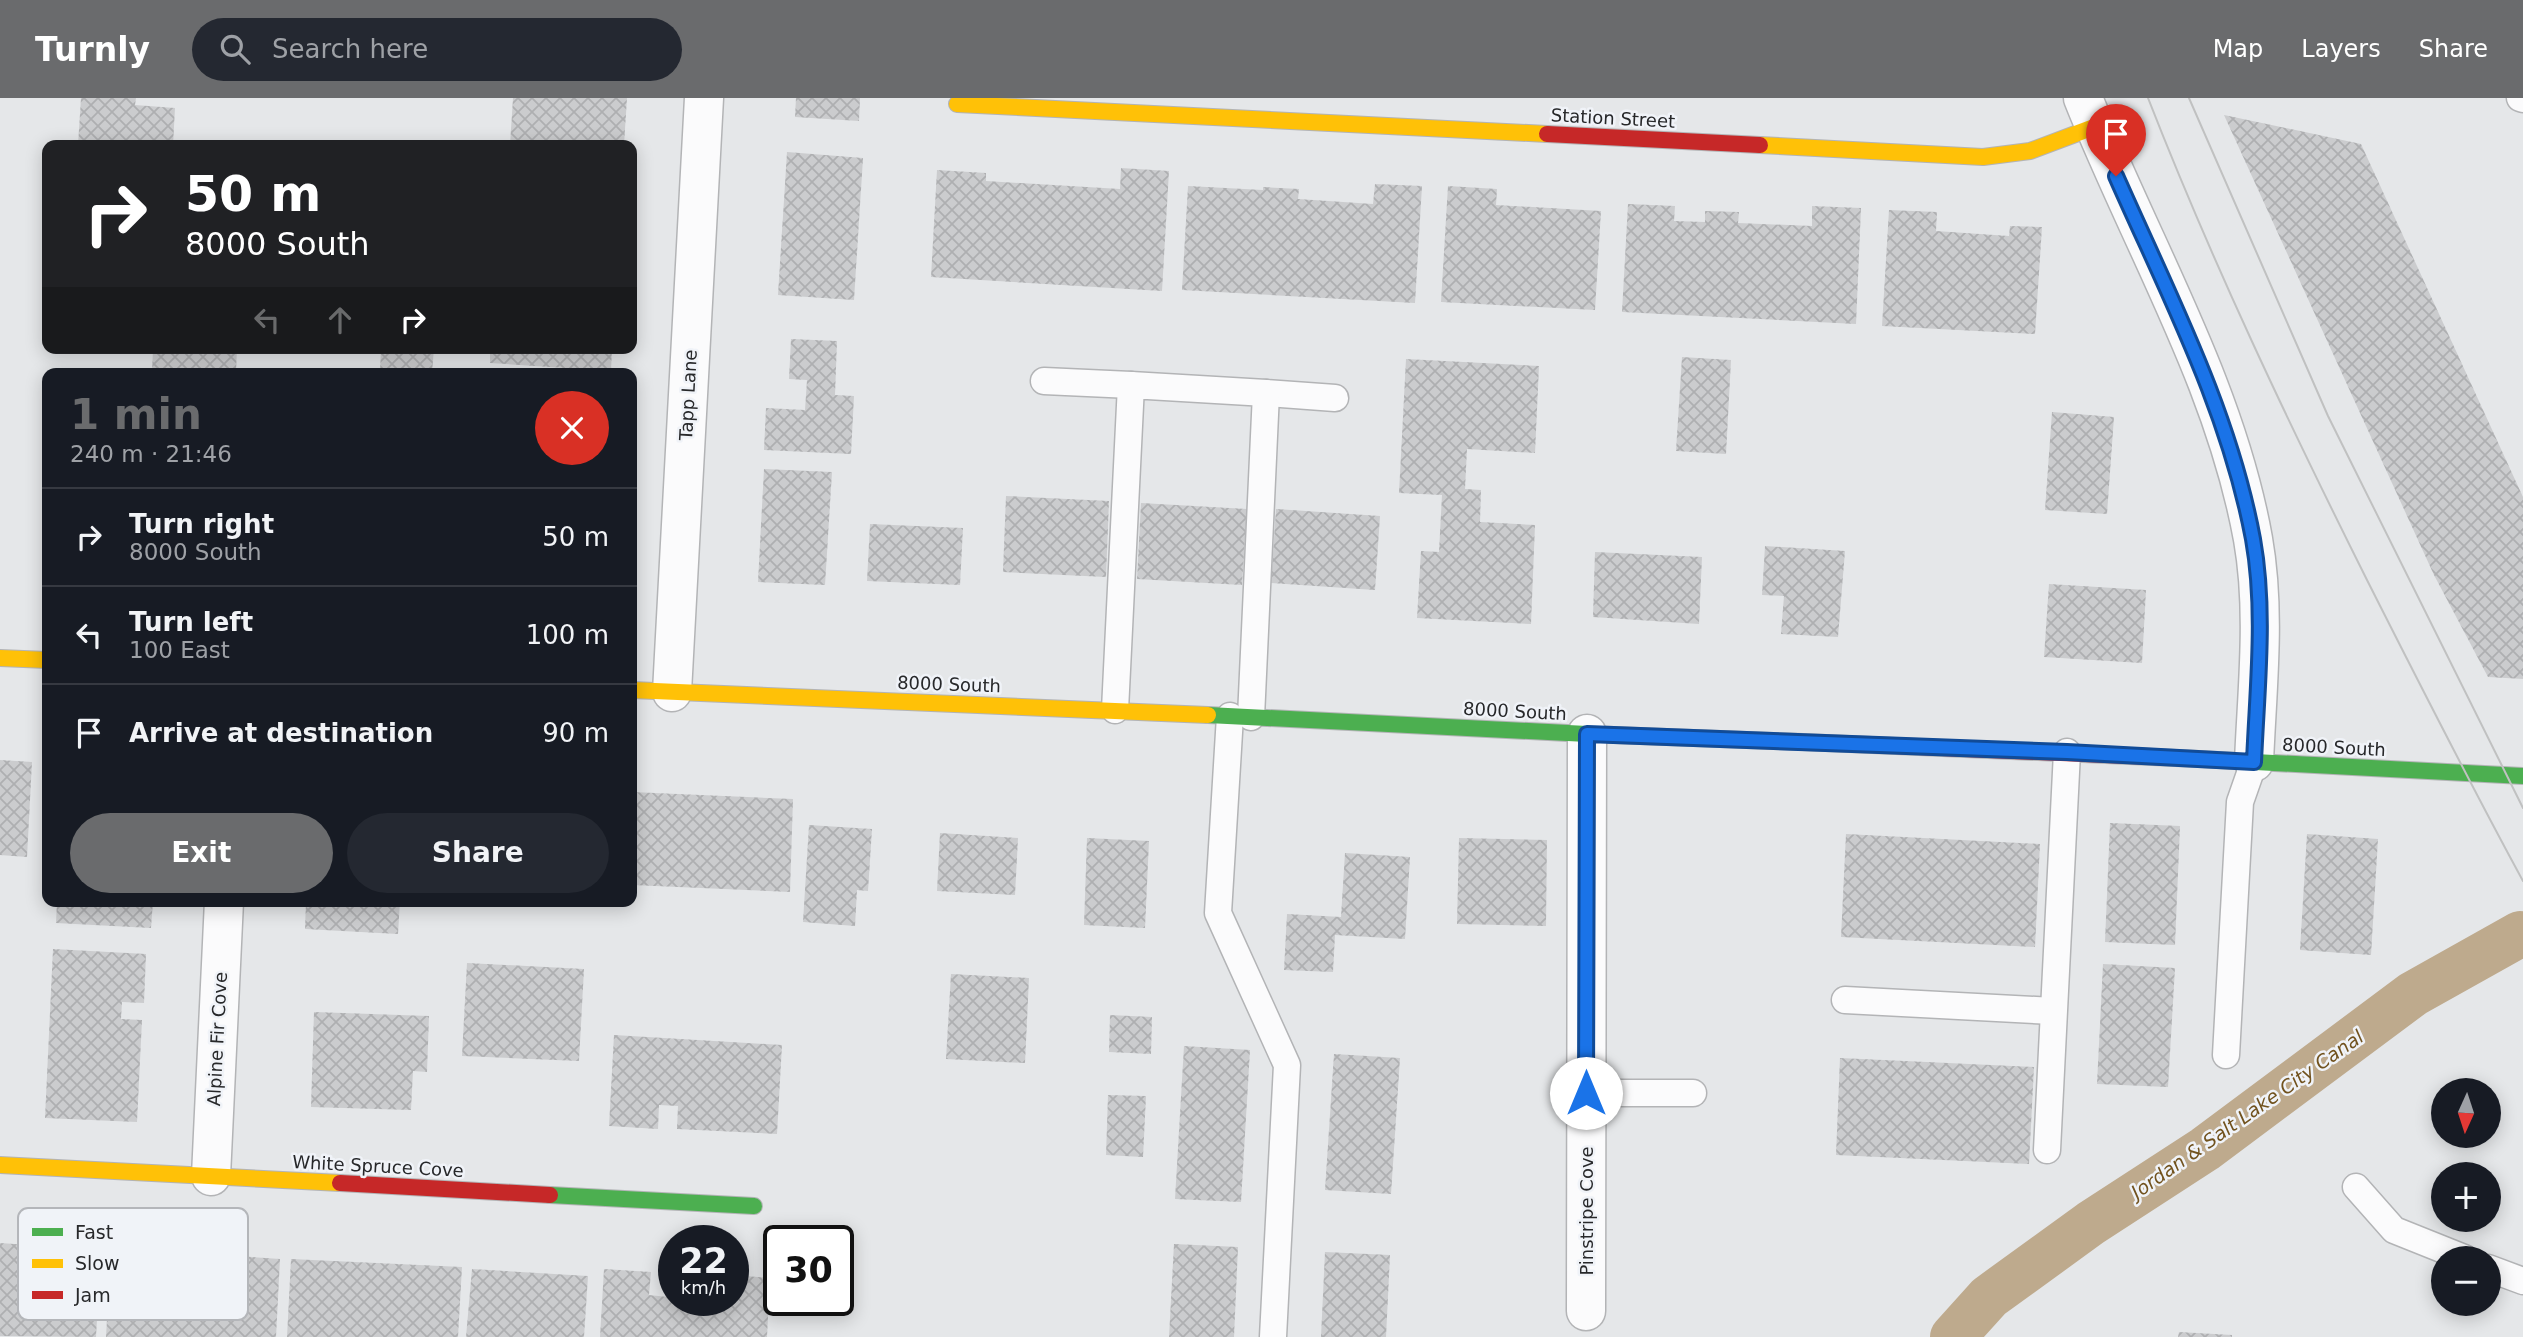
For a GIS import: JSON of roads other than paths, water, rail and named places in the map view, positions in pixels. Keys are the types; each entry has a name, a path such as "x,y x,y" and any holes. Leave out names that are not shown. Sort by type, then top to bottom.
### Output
{"street":[{"name":"Tapp Lane","path":"672,692 704,98"},
{"name":"Station Street","path":"957,104 1109,105 1983,157 2030,151 2088,112"},
{"path":"2088,112 2213,395 2237,469 2253,541 2259,617 2254,762"},
{"path":"0,658 42,660"},
{"name":"8000 South","path":"637,690 1115,710 1587,734 2067,752 2523,776"},
{"name":"Pinstripe Cove","path":"1586,1311 1587,734"},
{"name":"Alpine Fir Cove","path":"211,1176 224,907"},
{"name":"White Spruce Cove","path":"0,1165 754,1206"}],"lane":[{"path":"1044,382 1335,398"},
{"path":"1115,710 1131,385"},
{"path":"1266,393 1240,716 1218,913 1287,1065 1273,1337"},
{"path":"2047,1150 2067,752"},
{"path":"2226,1055 2240,803 2254,762"},
{"path":"1844,1000 2053,1011"},
{"path":"1586,1093 1692,1093"},
{"path":"2356,1187 2394,1230 2434,1246"},
{"path":"2501,1272 2523,1280"}],"waterway":[{"name":"Jordan & Salt Lake City Canal","path":"1953,1337 1989,1297 2091,1223 2205,1149 2413,994 2520,934"}],"tram line":[{"path":"2148,98 2225,281 2308,461 2523,881"},
{"path":"2189,98 2328,416 2523,808"}]}
